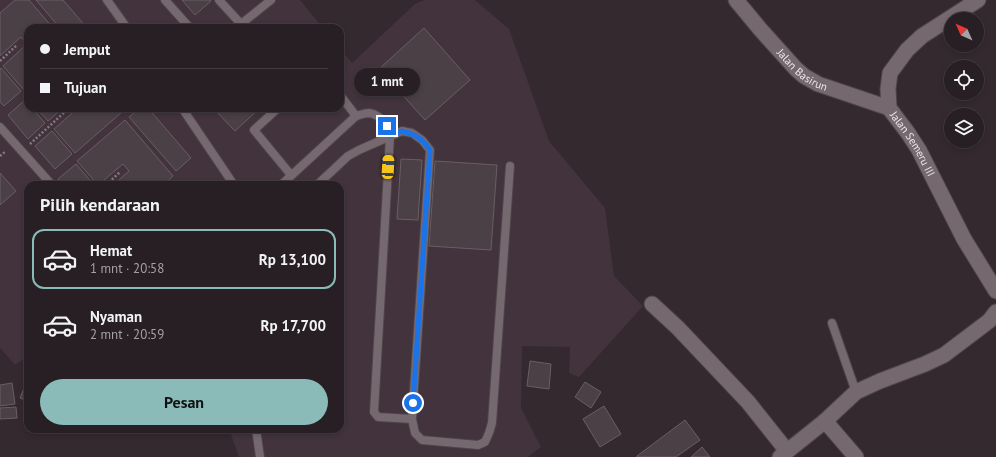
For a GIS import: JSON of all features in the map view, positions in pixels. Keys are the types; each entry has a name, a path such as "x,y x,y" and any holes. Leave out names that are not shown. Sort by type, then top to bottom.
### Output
{"street":[{"name":"Jalan Basirun","path":"736,0 760,29 804,76 818,84 889,108"},
{"name":"Jalan Semeru III","path":"978,0 922,36 907,50 890,73 888,89 889,108 908,132 919,150 964,239 996,291"},
{"path":"652,304 678,328 748,402 784,454 825,421 856,392 944,355 989,322 996,312"},
{"path":"825,421 856,457"}],"lane":[{"path":"107,0 123,24"},
{"path":"165,0 186,24"},
{"path":"219,0 237,24"},
{"path":"241,24 271,0"},
{"path":"344,100 356,116"},
{"path":"185,112 231,181"},
{"path":"274,112 254,130 291,175"},
{"path":"286,181 356,116 368,113 379,117 387,126 390,136 374,412 378,417 412,419"},
{"path":"0,126 48,181"},
{"path":"321,181 348,156 402,131 412,133 422,140 430,150 412,419 415,433 422,440 478,445 485,442 492,423 510,166"},
{"path":"832,323 856,392"},
{"path":"257,433 260,457"}],"path":[{"path":"0,61 17,45"},
{"path":"22,152 66,112"},
{"path":"110,181 120,172"}],"shaded area":[{"path":"0,0 300,0 320,24 24,24 24,112 344,112 344,53 352,63 415,4 424,0 475,0 509,29 549,141 605,208 614,276 643,306 579,377 569,373 570,347 522,346 521,408 541,447 528,457 239,457 230,433 344,433 344,181 24,181 24,359 15,365 0,348"}],"building":[{"path":"15,0 29,0 50,24 24,24 24,40 21,37 0,56 0,13"},
{"path":"36,0 63,0 84,24 57,24"},
{"path":"182,0 210,0 211,1 195,15"},
{"path":"424,28 470,80 425,120 379,69"},
{"path":"24,47 24,90 3,66"},
{"path":"1,68 21,91 4,106 0,102"},
{"path":"24,101 24,112 35,112 45,123 28,139 8,115"},
{"path":"40,112 58,112 48,121"},
{"path":"73,112 122,112 75,153 54,129"},
{"path":"135,112 151,112 191,158 176,171 129,117"},
{"path":"217,112 256,112 235,131"},
{"path":"125,120 173,176 167,181 118,181 129,171 123,164 103,181 94,181 77,161"},
{"path":"52,131 72,154 55,169 35,146"},
{"path":"401,159 422,160 418,220 397,219"},
{"path":"435,161 497,165 491,250 429,246"},
{"path":"76,164 91,181 60,181 58,179"},
{"path":"0,173 16,191 0,205"},
{"path":"530,361 551,364 549,389 527,386"},
{"path":"585,382 601,392 591,408 575,397"},
{"path":"12,383 15,404 0,406 0,385"},
{"path":"24,388 24,400 20,398"},
{"path":"604,406 621,434 600,447 583,419"},
{"path":"16,407 17,418 0,419 0,408"},
{"path":"685,420 700,440 676,457 637,457 637,456"},
{"path":"702,447 710,457 691,457"}],"route":[{"path":"387,126 390,136 402,131 412,133 422,140 430,150 413,403"}]}
